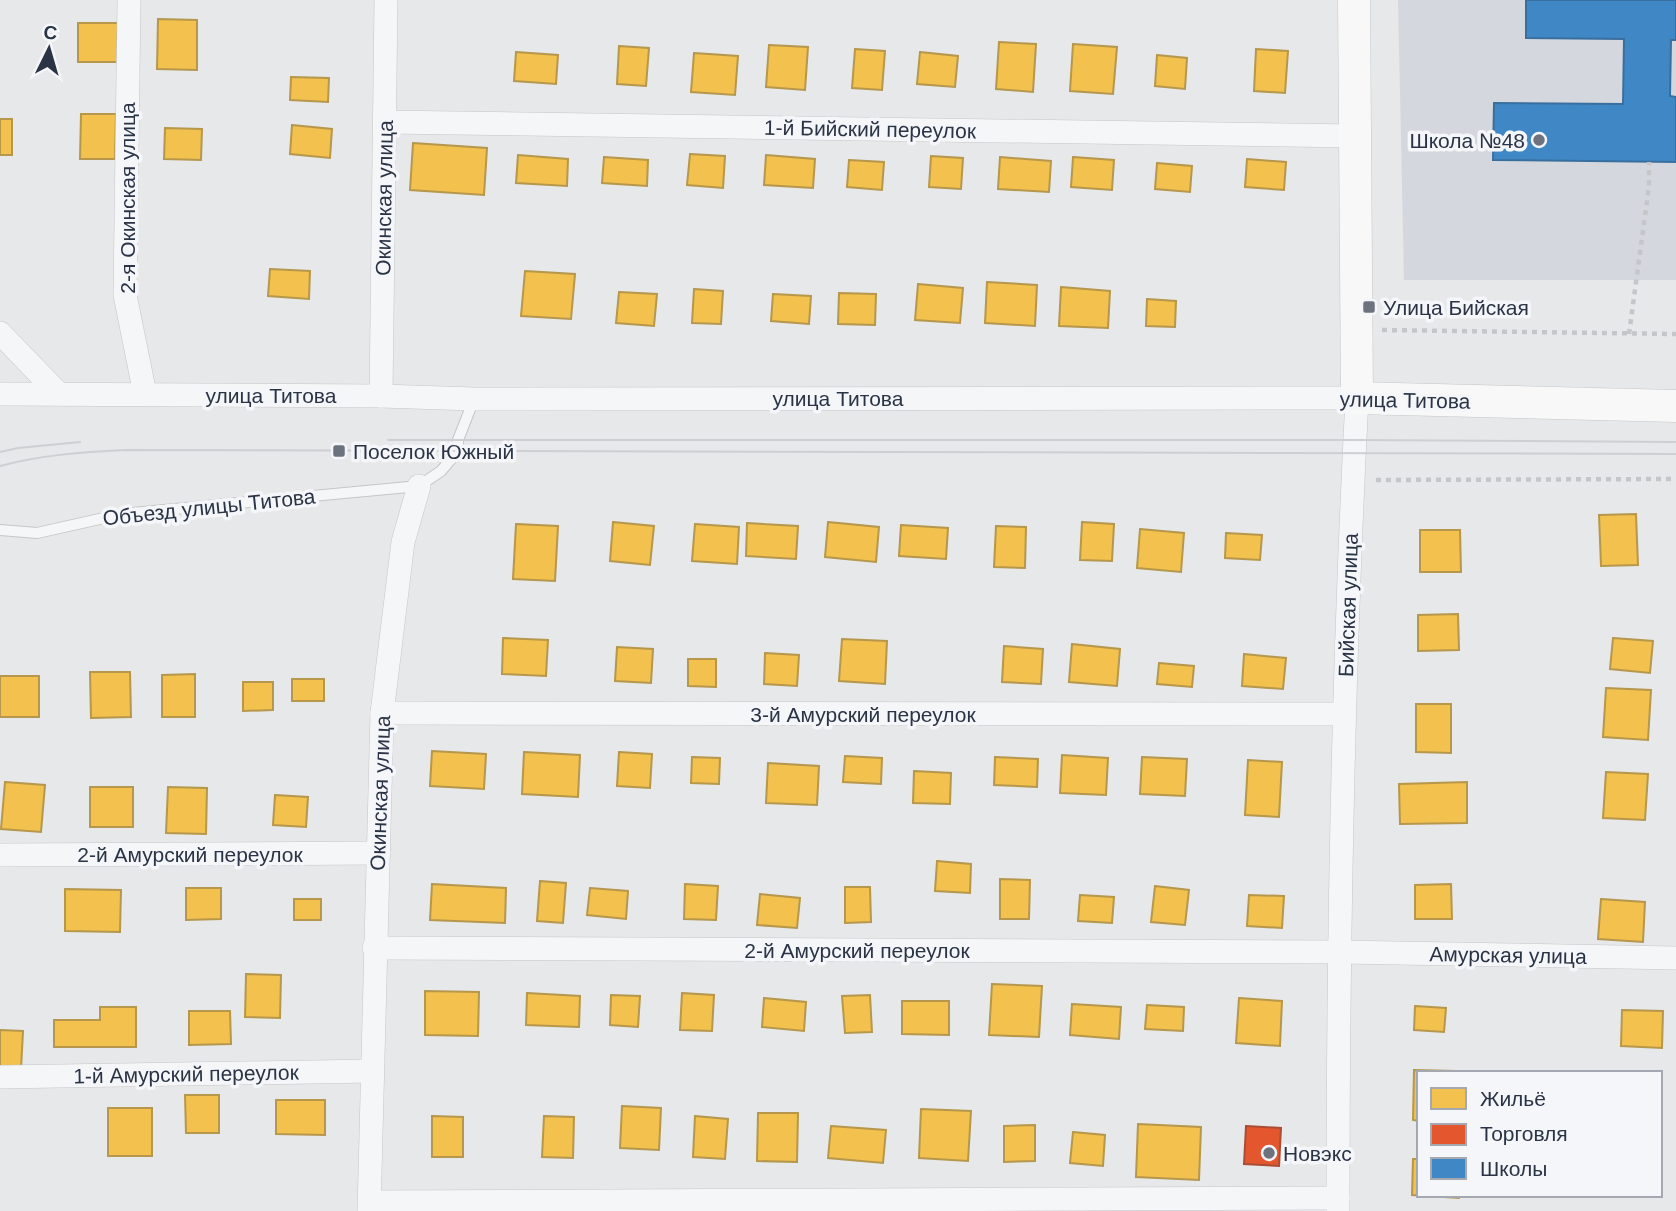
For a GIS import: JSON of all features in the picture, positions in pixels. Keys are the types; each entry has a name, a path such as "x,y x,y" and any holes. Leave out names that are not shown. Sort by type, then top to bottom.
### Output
{"street":[{"name":"2-я Окинская улица","path":"129,0 125,295 145,394"},
{"name":"Окинская улица","path":"381,396 386,0"},
{"name":"Бийская улица","path":"1338,1204 1344,714 1357,398 1354,0"},
{"name":"1-й Бийский переулок","path":"385,122 1355,136"},
{"path":"0,333 59,394"},
{"name":"улица Титова","path":"0,394 474,399 1357,398 1676,406"},
{"name":"Окинская улица","path":"370,1206 374,948 382,713 403,542 419,486"},
{"name":"3-й Амурский переулок","path":"382,713 1344,714"},
{"name":"2-й Амурский переулок","path":"0,855 379,853"},
{"name":"2-й Амурский переулок","path":"374,948 1340,952"},
{"name":"Амурская улица","path":"1340,952 1676,958"},
{"name":"1-й Амурский переулок","path":"0,1077 372,1071"},
{"path":"370,1206 1338,1204"}],"lane":[{"path":"419,486 441,471 458,451 458,440 474,399"},
{"name":"Объезд улицы Титова","path":"0,530 37,533 122,514 419,486"}],"path":[{"path":"1629,334 1649,186 1649,162"},
{"path":"1357,330 1676,334"},
{"path":"1352,480 1676,479"}],"shaded area":[{"name":"Школа №48","path":"1398,0 1676,0 1676,280 1404,280"}],"building: Жильё":[{"path":"158,19 197,20 197,70 157,69"},
{"path":"78,23 118,23 117,62 78,62"},
{"path":"999,42 1036,44 1033,92 996,89"},
{"path":"1073,44 1117,47 1113,94 1070,91"},
{"path":"769,45 808,47 805,90 766,87"},
{"path":"619,46 649,48 646,86 617,84"},
{"path":"855,49 885,51 882,90 852,88"},
{"path":"1256,49 1288,51 1285,93 1254,91"},
{"path":"516,52 558,55 556,84 514,81"},
{"path":"920,52 958,56 955,87 917,84"},
{"path":"694,53 738,56 735,95 691,92"},
{"path":"1157,55 1187,58 1185,89 1155,86"},
{"path":"291,77 329,78 328,102 290,100"},
{"path":"81,114 116,114 115,159 80,159"},
{"path":"0,119 12,119 12,155 0,155"},
{"path":"292,125 332,129 330,158 290,154"},
{"path":"165,128 202,129 201,160 164,159"},
{"path":"413,143 487,148 484,195 410,190"},
{"path":"690,154 725,156 723,188 687,185"},
{"path":"518,155 568,159 567,186 516,183"},
{"path":"766,155 815,159 813,188 764,185"},
{"path":"931,156 963,158 961,189 929,187"},
{"path":"604,157 648,160 647,186 602,183"},
{"path":"1000,157 1051,161 1049,192 998,189"},
{"path":"1073,157 1114,160 1112,190 1071,187"},
{"path":"1247,159 1286,162 1284,190 1245,187"},
{"path":"849,160 884,162 882,190 847,187"},
{"path":"1157,163 1192,166 1190,192 1155,189"},
{"path":"270,269 310,271 309,299 268,296"},
{"path":"525,271 575,274 571,319 521,316"},
{"path":"987,282 1037,285 1035,326 985,323"},
{"path":"918,284 963,288 960,323 915,320"},
{"path":"1061,287 1110,291 1108,328 1059,326"},
{"path":"694,289 723,291 721,324 692,323"},
{"path":"619,292 657,294 654,326 616,323"},
{"path":"839,293 876,294 875,325 838,324"},
{"path":"773,294 811,296 809,324 771,321"},
{"path":"1147,299 1176,301 1175,327 1146,326"},
{"path":"1636,514 1638,565 1601,566 1599,515"},
{"path":"613,522 654,526 650,565 610,561"},
{"path":"828,522 879,527 876,562 825,557"},
{"path":"1082,522 1114,524 1112,561 1080,560"},
{"path":"747,523 798,526 796,559 746,556"},
{"path":"516,524 558,526 555,581 513,579"},
{"path":"695,524 739,527 737,564 692,561"},
{"path":"901,525 948,528 946,559 899,556"},
{"path":"996,526 1026,527 1025,568 994,567"},
{"path":"1140,529 1184,533 1181,572 1137,568"},
{"path":"1420,530 1460,530 1461,572 1420,572"},
{"path":"1226,533 1262,535 1260,560 1225,558"},
{"path":"1458,614 1459,650 1418,651 1418,615"},
{"path":"503,638 548,640 546,676 502,674"},
{"path":"1613,638 1653,641 1650,673 1610,669"},
{"path":"842,639 887,641 885,684 839,681"},
{"path":"1072,644 1120,649 1117,686 1069,682"},
{"path":"1004,646 1043,649 1041,684 1002,682"},
{"path":"617,647 653,649 651,683 615,681"},
{"path":"765,653 799,655 797,686 764,684"},
{"path":"1244,654 1286,658 1283,689 1242,686"},
{"path":"688,659 716,659 716,687 688,686"},
{"path":"1159,663 1194,666 1192,687 1157,684"},
{"path":"90,672 130,672 131,717 91,718"},
{"path":"195,674 195,717 162,717 162,675"},
{"path":"0,676 39,676 39,717 0,717"},
{"path":"292,679 324,679 324,701 292,701"},
{"path":"243,682 273,682 273,710 243,711"},
{"path":"1606,688 1651,690 1648,740 1603,737"},
{"path":"1416,704 1451,704 1451,753 1416,752"},
{"path":"432,751 486,754 484,789 430,786"},
{"path":"524,752 580,755 578,797 522,794"},
{"path":"619,752 652,754 650,788 617,786"},
{"path":"1062,755 1108,758 1106,795 1060,793"},
{"path":"845,756 882,758 881,784 843,782"},
{"path":"692,757 720,758 719,784 691,783"},
{"path":"995,757 1038,759 1037,787 994,785"},
{"path":"1142,757 1187,759 1185,796 1140,794"},
{"path":"1248,760 1282,762 1279,817 1245,815"},
{"path":"768,763 819,766 817,805 766,803"},
{"path":"914,771 951,773 950,804 913,803"},
{"path":"1606,772 1648,774 1645,820 1603,818"},
{"path":"5,782 45,785 41,832 1,829"},
{"path":"1467,782 1467,823 1400,824 1399,784"},
{"path":"90,787 133,787 133,827 90,827"},
{"path":"168,787 207,788 206,834 166,833"},
{"path":"275,795 308,797 306,827 273,825"},
{"path":"937,861 971,864 970,893 935,891"},
{"path":"1000,879 1030,880 1029,919 1000,919"},
{"path":"540,881 566,883 563,923 537,921"},
{"path":"432,884 506,888 505,923 430,920"},
{"path":"685,884 718,886 716,920 684,919"},
{"path":"1451,884 1452,919 1415,919 1415,885"},
{"path":"1155,886 1189,890 1185,925 1151,922"},
{"path":"845,887 870,887 871,922 845,923"},
{"path":"186,888 221,888 221,919 186,920"},
{"path":"590,888 628,891 626,919 587,915"},
{"path":"65,889 121,890 120,932 65,931"},
{"path":"760,894 800,898 797,928 757,925"},
{"path":"1080,895 1114,897 1112,923 1078,921"},
{"path":"1249,895 1284,896 1282,928 1247,926"},
{"path":"294,899 321,899 321,920 294,920"},
{"path":"1601,899 1645,902 1643,942 1598,939"},
{"path":"246,974 281,975 280,1018 245,1017"},
{"path":"992,984 1042,986 1039,1037 989,1035"},
{"path":"425,991 479,992 478,1036 425,1035"},
{"path":"527,993 580,996 579,1027 526,1025"},
{"path":"682,993 714,995 712,1031 680,1030"},
{"path":"611,995 640,996 638,1027 610,1025"},
{"path":"870,995 872,1032 845,1033 842,996"},
{"path":"764,998 806,1002 804,1031 762,1027"},
{"path":"1239,998 1282,1001 1280,1046 1236,1043"},
{"path":"902,1001 949,1001 949,1035 902,1034"},
{"path":"1072,1004 1121,1007 1119,1039 1070,1035"},
{"path":"1147,1005 1184,1007 1183,1031 1145,1029"},
{"path":"1415,1006 1446,1008 1444,1032 1414,1030"},
{"path":"100,1007 136,1007 136,1047 54,1047 54,1020 100,1020"},
{"path":"1622,1010 1663,1011 1662,1048 1621,1046"},
{"path":"189,1011 230,1011 231,1044 189,1045"},
{"path":"0,1030 23,1031 21,1069 0,1068"},
{"path":"1414,1070 1455,1071 1417,1071 1417,1121 1413,1120"},
{"path":"185,1095 219,1095 219,1133 186,1133"},
{"path":"276,1100 325,1100 325,1135 276,1134"},
{"path":"622,1106 661,1108 659,1150 620,1148"},
{"path":"108,1108 152,1108 152,1156 108,1156"},
{"path":"921,1109 971,1111 968,1161 919,1158"},
{"path":"758,1113 798,1113 797,1162 757,1161"},
{"path":"432,1116 463,1117 463,1157 432,1157"},
{"path":"544,1116 574,1117 573,1158 542,1157"},
{"path":"695,1116 728,1119 725,1159 693,1157"},
{"path":"1138,1124 1201,1127 1199,1180 1136,1177"},
{"path":"1035,1125 1035,1161 1004,1162 1004,1126"},
{"path":"831,1126 886,1130 883,1163 828,1158"},
{"path":"1073,1132 1105,1135 1103,1166 1070,1163"},
{"path":"1413,1159 1417,1159 1417,1195 1412,1195"}],"building: Торговля":[{"path":"1246,1126 1281,1128 1279,1166 1244,1164"}],"building: Школы":[{"path":"1526,0 1676,0 1676,40 1671,40 1670,96 1676,97 1676,162 1493,160 1494,103 1623,104 1624,39 1526,38"}],"tram line":[{"path":"388,440 1676,442"},
{"path":"0,452 80,442"},
{"path":"0,466 62,455 125,450 1676,454"}],"place":[{"name":"Школа №48","path":"1539,140"},
{"name":"Улица Бийская","path":"1369,307"},
{"name":"Поселок Южный","path":"339,451"},
{"name":"Новэкс","path":"1269,1153"}]}
